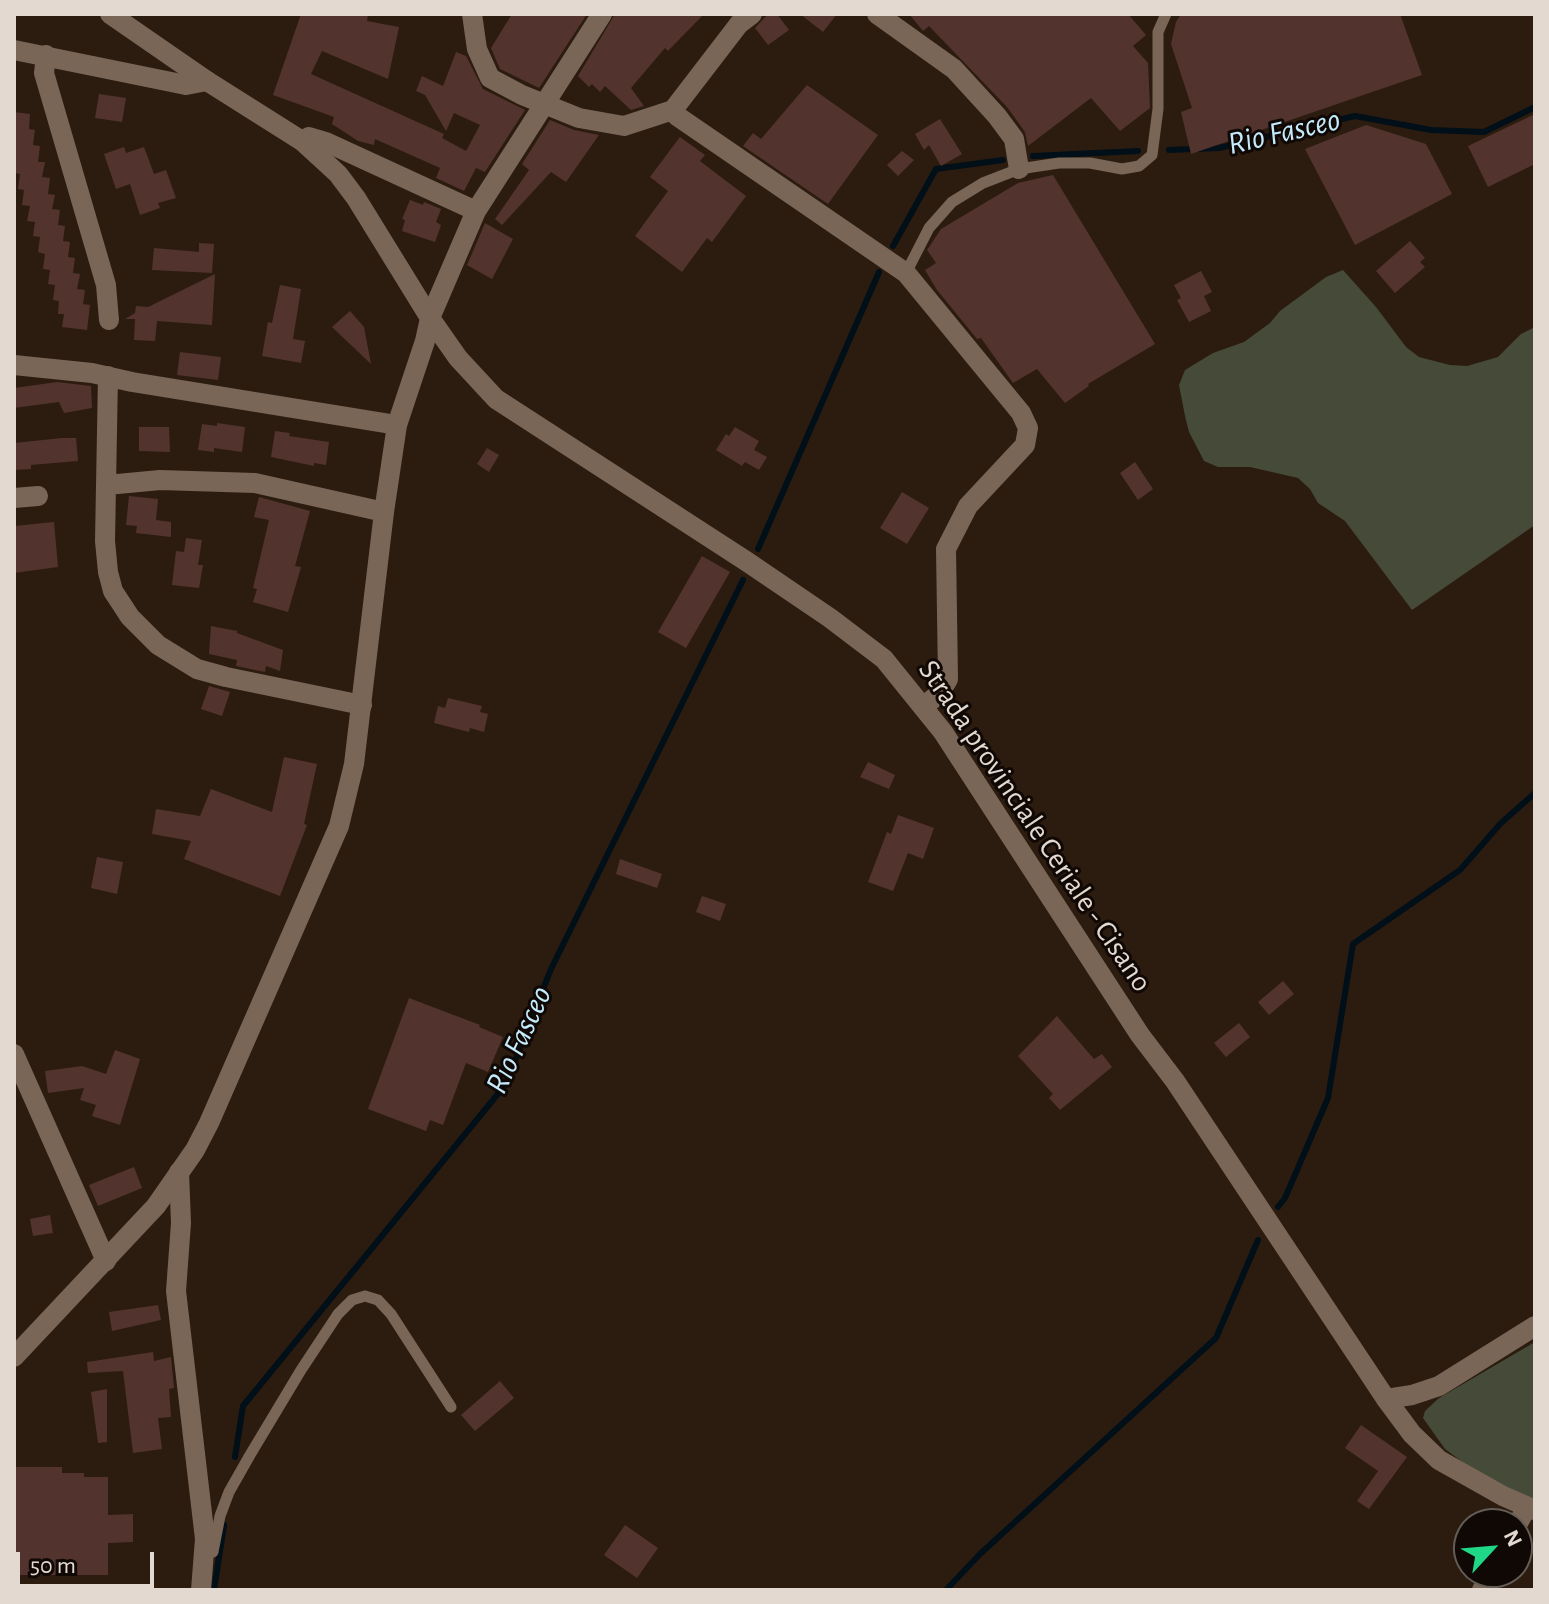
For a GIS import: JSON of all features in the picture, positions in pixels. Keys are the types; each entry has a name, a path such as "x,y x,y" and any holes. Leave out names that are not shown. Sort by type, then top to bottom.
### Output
{"street":[{"name":"Strada provinciale Ceriale - Cisano","path":"110,14 302,141 338,174 458,358 496,399 830,618 884,659 924,706 1140,1035 1175,1081 1412,1434 1439,1460 1531,1508"},
{"path":"472,14 477,49 490,78 579,118 624,126 673,110 739,24 752,14"},
{"path":"14,1357 156,1206 195,1150 209,1123 339,826 354,764 397,425 430,318 476,211 602,14"},
{"path":"877,14 954,69 965,81 1014,139 1019,169"},
{"path":"14,50 186,85 207,81"},
{"path":"46,55 44,73 106,285 109,320"},
{"path":"673,110 677,116 906,273 1021,413 1028,428 1025,445 968,506 946,549 948,679 940,693 924,706"},
{"path":"302,141 309,137 326,142 476,211"},
{"path":"14,365 108,376 397,425"},
{"path":"108,376 105,541 113,591 130,617 158,645 197,669 362,705"},
{"path":"107,485 160,480 255,483 384,512"},
{"path":"14,498 38,496"},
{"path":"14,1054 106,1261"},
{"path":"179,1172 181,1223 177,1304 199,1466 205,1539 201,1590"},
{"path":"1386,1399 1439,1386 1535,1326"}],"lane":[{"path":"906,273 929,228 952,202 983,183 1019,169 1059,163 1090,163 1122,169 1139,166 1152,155 1158,109 1158,32 1166,14"},
{"path":"203,1564 214,1548 220,1516 229,1492 301,1370 338,1314 352,1300 365,1296 378,1300 391,1314 451,1407"}],"green space":[{"path":"1343,270 1406,347 1419,357 1467,366 1498,357 1521,334 1535,327 1535,525 1412,610 1345,521 1318,503 1310,489 1298,478 1250,467 1218,467 1204,461 1189,432 1185,416 1179,385 1185,370 1213,353 1244,342 1326,277"},
{"path":"1535,1342 1535,1503 1480,1475 1445,1449 1423,1418 1425,1411 1439,1398"}],"building":[{"path":"301,14 368,14 367,21 399,27 388,79 322,51 311,74 444,134 442,138 466,151 480,125 454,113 446,131 425,95 416,91 422,76 443,86 456,52 466,56 483,89 525,110 485,172 476,168 464,191 436,178 440,168 375,139 374,145 358,141 332,124 334,117 273,95"},
{"path":"512,14 587,14 539,88 500,69 491,48"},
{"path":"615,14 704,14 668,51 665,48 631,88 644,106 631,110 605,86 600,92 592,84 589,87 578,76"},
{"path":"768,14 777,14 789,30 768,45 755,28"},
{"path":"800,14 837,14 823,32"},
{"path":"909,14 1128,14 1146,35 1133,46 1148,63 1150,108 1120,131 1091,98 1028,146 1025,132 1007,107 929,26 923,31"},
{"path":"1181,14 1400,14 1422,75 1191,154 1181,112 1192,108 1171,44"},
{"path":"807,85 878,135 828,204 743,146 753,133 761,139"},
{"path":"99,94 126,98 122,122 95,118"},
{"path":"14,112 30,114 29,129 35,130 33,145 40,146 38,162 45,162 42,177 50,178 48,194 55,195 52,209 60,210 58,225 65,226 63,241 70,242 68,257 75,258 73,273 80,274 77,289 85,290 83,304 90,305 87,330 62,327 64,314 58,314 59,301 53,300 55,285 48,284 50,270 43,269 45,254 38,252 40,237 33,236 35,222 27,221 30,206 22,205 24,190 18,189 20,174 14,173"},
{"path":"1535,114 1535,164 1488,187 1468,146"},
{"path":"940,119 962,154 941,166 929,145 924,150 915,134"},
{"path":"550,120 574,130 599,135 566,182 551,172 502,225 495,219 529,170 522,164"},
{"path":"1366,125 1426,144 1452,194 1355,245 1305,149"},
{"path":"680,137 705,155 700,161 746,196 712,242 707,238 682,272 635,236 668,191 650,177"},
{"path":"124,147 126,153 144,147 154,174 166,170 176,198 158,203 160,208 140,215 130,184 116,189 104,154"},
{"path":"902,151 914,160 898,176 887,165"},
{"path":"1053,175 1155,344 1088,384 1065,403 1037,369 1013,383 981,338 977,339 937,290 925,270 936,263 927,250 941,229 1018,183"},
{"path":"410,200 441,209 436,222 441,225 435,242 402,231 405,220 402,219"},
{"path":"485,223 513,239 492,279 467,265"},
{"path":"1410,241 1425,258 1420,262 1425,267 1395,293 1376,271"},
{"path":"199,243 214,244 212,273 152,270 154,248 199,252"},
{"path":"1201,271 1212,292 1204,296 1211,311 1189,322 1177,300 1181,298 1174,285"},
{"path":"215,274 212,325 157,321 155,341 134,340 135,319 125,319 135,313 136,306 148,307"},
{"path":"280,285 301,289 293,339 305,341 301,363 262,356 268,322 272,323"},
{"path":"350,311 364,327 371,364 332,327"},
{"path":"180,352 221,357 218,380 177,375"},
{"path":"57,382 91,386 92,408 64,413 59,402 14,408 14,388"},
{"path":"217,423 245,427 242,452 214,448 214,452 198,450 202,424 217,426"},
{"path":"139,427 169,427 170,452 139,451"},
{"path":"735,427 759,441 754,450 767,457 759,470 745,462 742,466 716,450 726,434 729,436"},
{"path":"275,431 329,442 326,465 314,463 314,466 271,457"},
{"path":"76,438 78,461 31,465 31,469 14,470 14,443"},
{"path":"487,448 499,455 489,472 477,464"},
{"path":"1135,462 1153,489 1138,500 1120,473"},
{"path":"902,492 929,508 907,544 880,528"},
{"path":"129,496 158,499 156,520 171,522 171,537 136,533 137,526 126,525"},
{"path":"259,497 310,511 295,566 301,567 288,612 253,602 257,589 253,588 269,520 254,517"},
{"path":"54,522 58,567 14,573 14,526"},
{"path":"186,538 202,540 198,565 203,565 199,588 172,585 176,551 184,552"},
{"path":"702,556 730,572 686,648 658,632"},
{"path":"211,626 237,631 283,650 280,671 266,666 265,672 236,666 237,660 209,654"},
{"path":"209,686 230,692 222,716 201,709"},
{"path":"448,698 482,706 480,712 488,714 484,732 470,728 469,732 434,723 438,706 445,708"},
{"path":"284,757 317,764 304,824 307,825 280,896 184,859 191,841 152,834 156,809 200,816 211,789 272,812"},
{"path":"868,762 895,775 889,789 860,777"},
{"path":"898,815 934,828 923,859 908,853 893,891 868,882 887,832 891,834"},
{"path":"97,857 123,862 117,894 91,888"},
{"path":"620,859 662,874 657,888 616,874"},
{"path":"702,896 726,904 720,921 696,912"},
{"path":"1283,981 1294,994 1269,1015 1258,1002"},
{"path":"409,998 503,1037 488,1072 466,1063 443,1125 430,1120 426,1131 368,1109"},
{"path":"1057,1016 1094,1059 1102,1054 1112,1067 1060,1110 1049,1098 1053,1094 1018,1056"},
{"path":"1239,1023 1250,1037 1226,1057 1214,1043"},
{"path":"115,1050 140,1059 120,1125 92,1116 96,1105 80,1100 84,1088 48,1093 45,1071 82,1066 106,1074"},
{"path":"134,1167 142,1188 98,1206 89,1185"},
{"path":"50,1215 53,1233 33,1236 30,1219"},
{"path":"158,1305 161,1320 112,1331 109,1312"},
{"path":"153,1352 154,1361 171,1357 174,1388 169,1389 171,1417 158,1418 162,1449 133,1453 123,1371 88,1373 87,1362"},
{"path":"500,1381 514,1398 475,1431 461,1415"},
{"path":"107,1389 107,1442 98,1443 91,1392"},
{"path":"1361,1425 1407,1457 1369,1509 1357,1501 1378,1471 1345,1448"},
{"path":"15,1467 62,1467 62,1473 108,1477 108,1515 133,1514 133,1542 108,1543 108,1575 16,1575"},
{"path":"625,1525 658,1548 637,1578 604,1555"}],"waterway":[{"name":"Rio Fasceo","path":"1169,150 1219,148 1355,116 1431,130 1484,132 1535,107"},
{"name":"Rio Fasceo","path":"1033,156 1138,151"},
{"name":"Rio Fasceo","path":"893,246 936,169 1003,160"},
{"name":"Rio Fasceo","path":"758,549 879,272"},
{"name":"Rio Fasceo","path":"235,1457 243,1406 506,1084 551,969 743,580"},
{"path":"1278,1207 1285,1198 1328,1098 1353,944 1460,870 1501,823 1535,793"},
{"path":"946,1590 980,1554 1216,1338 1258,1240"},
{"name":"Rio Fasceo","path":"214,1590 224,1525"}]}
